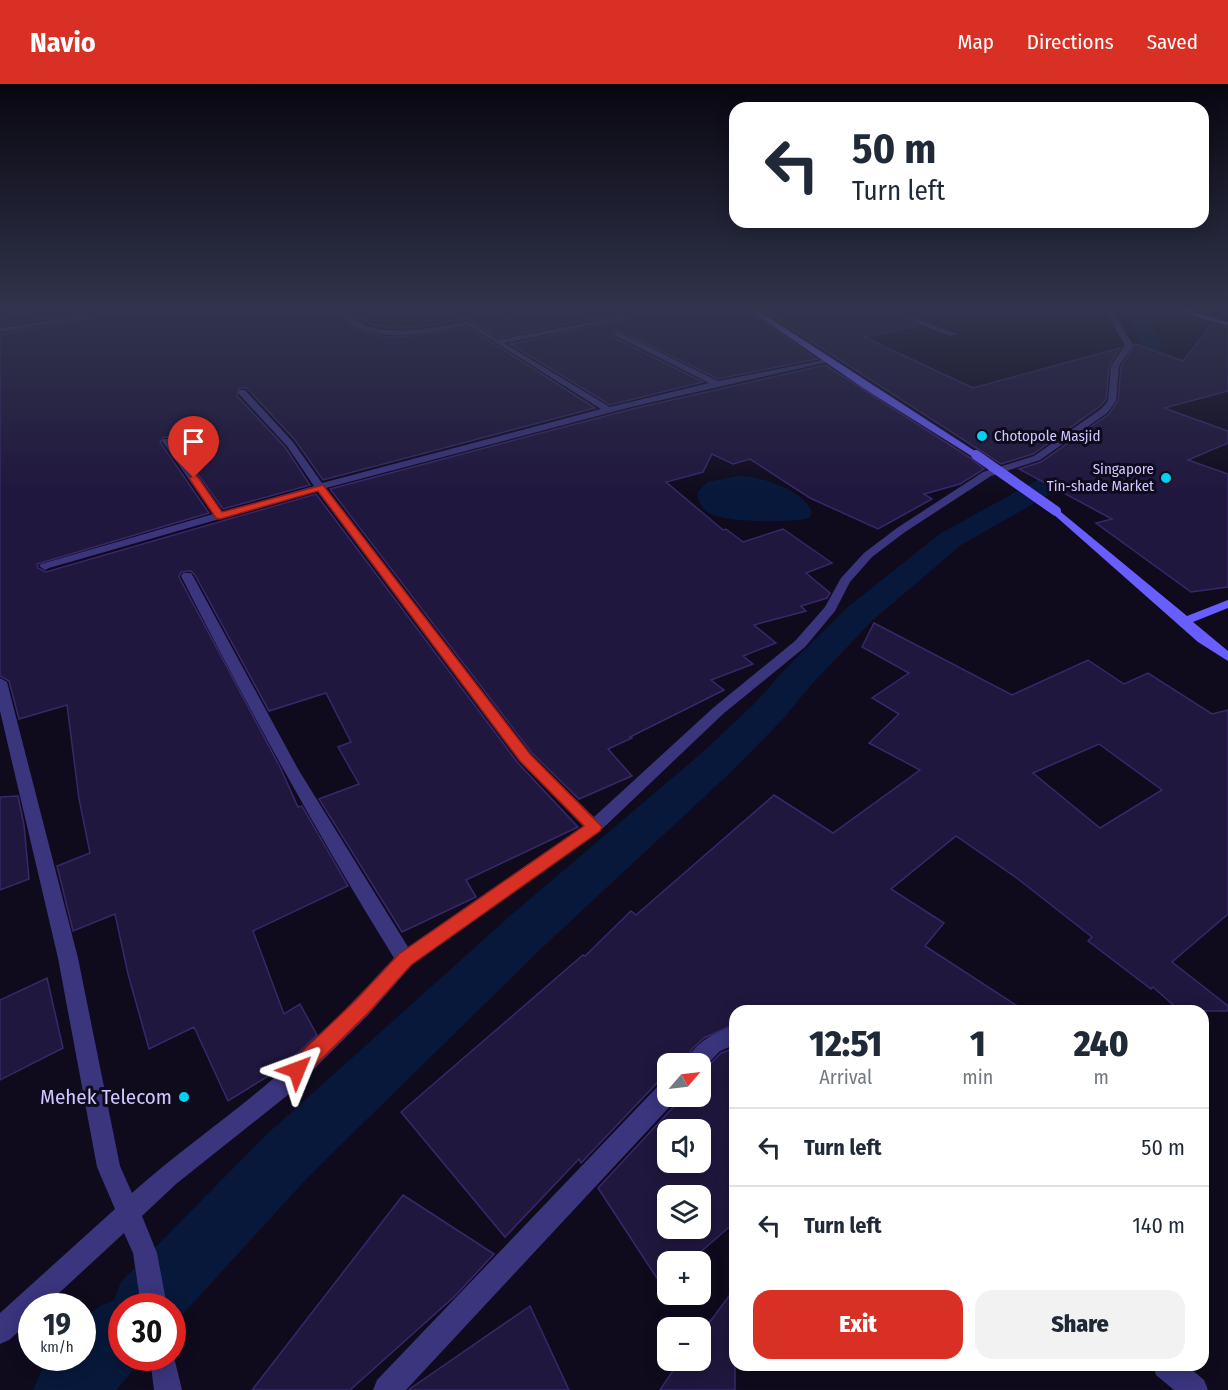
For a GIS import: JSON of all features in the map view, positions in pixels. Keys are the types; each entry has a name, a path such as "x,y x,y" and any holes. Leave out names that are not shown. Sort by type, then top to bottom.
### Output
{"street":[{"path":"547,372 607,409"},
{"path":"693,372 715,383"},
{"path":"45,566 320,487 607,409 772,372"},
{"path":"845,372 976,455 1056,511 1203,639 1228,657"},
{"path":"0,1331 168,1176 281,1086 362,1007 405,959 594,827 718,711 800,644 831,608 845,581 868,555 901,530 987,474 1038,458 1104,411 1112,401 1114,372"},
{"path":"242,392 290,444 525,758 594,827"},
{"path":"167,441 220,516"},
{"path":"187,576 340,856 405,959"},
{"path":"1185,621 1228,604"},
{"path":"0,682 3,710 68,958 110,1167 145,1253 152,1293"},
{"path":"705,1053 713,1044 729,1038"},
{"path":"387,1390 657,1104"},
{"path":"165,1371 168,1390"},
{"path":"1173,1371 1194,1390"}],"water":[{"path":"738,476 769,482 791,491 808,505 812,513 809,518 800,520 758,521 729,519 709,513 704,509 697,493 707,482"}],"building":[{"path":"0,372 538,372 595,408 323,480 295,440 247,388 239,388 237,396 285,447 310,485 223,509 172,438 164,437 160,442 209,513 37,564 38,568 46,572 316,494 518,763 578,827 466,880 476,897 402,932 319,799 359,784 338,747 351,742 326,693 269,711 195,575 191,571 181,572 179,577 280,767 298,807 302,806 348,886 253,931 284,1014 300,1004 317,1035 283,1067 228,1101 194,1027 149,1049 128,974 115,914 73,931 57,866 90,853 79,799 67,705 19,719 9,681 0,676"},
{"path":"556,372 683,372 703,382 610,405"},
{"path":"704,372 753,372 718,379"},
{"path":"795,372 836,372 969,457 984,469 960,484 924,494 932,499 878,529 810,498 750,459 733,464 712,454 703,472 666,482 723,530 726,529 743,542 783,529 832,563 806,573 830,593 827,598 801,606 806,611 754,625 776,643 743,656 753,664 711,680 724,690 608,749 632,776 579,799 532,753 330,489 632,409"},
{"path":"858,372 939,372 973,388 1032,372 1108,372 1106,400 1099,407 1033,454 1001,464"},
{"name":"Singapore Tin-shade Market","path":"1121,372 1228,372 1228,391 1164,408 1228,431 1228,443 1188,460 1228,474 1228,587 1191,592 1096,523 1112,519 1019,469 1041,462 1109,414 1118,401"},
{"path":"874,623 1012,695 1088,660 1124,684 1148,673 1212,714 1228,710 1228,914 1172,962 1228,1006 1228,1011 1209,1011 1209,1005 1173,1005 1153,987 1151,989 1088,941 1092,937 1018,879 956,836 891,889 944,923 925,946 1016,1005 729,1005 729,1027 704,1038 690,1053 657,1053 657,1083 581,1163 579,1159 505,1237 401,1112 583,955 585,956 631,911 636,915 774,795 833,833 920,770 869,743 899,714 872,698 909,673 862,647","holes":["1099,744 1162,790 1100,828 1033,773"]},
{"path":"18,796 24,825 29,879 0,890 0,797"},
{"path":"47,978 63,1048 0,1080 0,1000"},
{"path":"729,1050 729,1227 702,1251 657,1251 657,1278 598,1188 657,1125 657,1173 711,1173 711,1119 662,1119 673,1107 711,1107 711,1063 721,1053"},
{"path":"403,1195 494,1254 455,1296 350,1390 252,1390"},
{"path":"729,1296 729,1371 735,1371 735,1390 660,1390 673,1371 711,1371 711,1320"},
{"path":"530,1306 569,1390 409,1390 411,1388"}],"waterway":[{"path":"1145,402 1151,372"},
{"path":"157,1293 288,1155 528,930 718,761 769,711 798,677 861,613 951,539 1094,459"},
{"path":"69,1390 108,1347"}],"place":[{"name":"Chotopole Masjid","path":"982,436"},
{"name":"Singapore Tin-shade Market","path":"1166,478"},
{"name":"Mehek Telecom","path":"184,1097"}],"route":[{"path":"194,478 220,516 320,487 525,758 594,827 405,959 362,1007 297,1070"}]}
